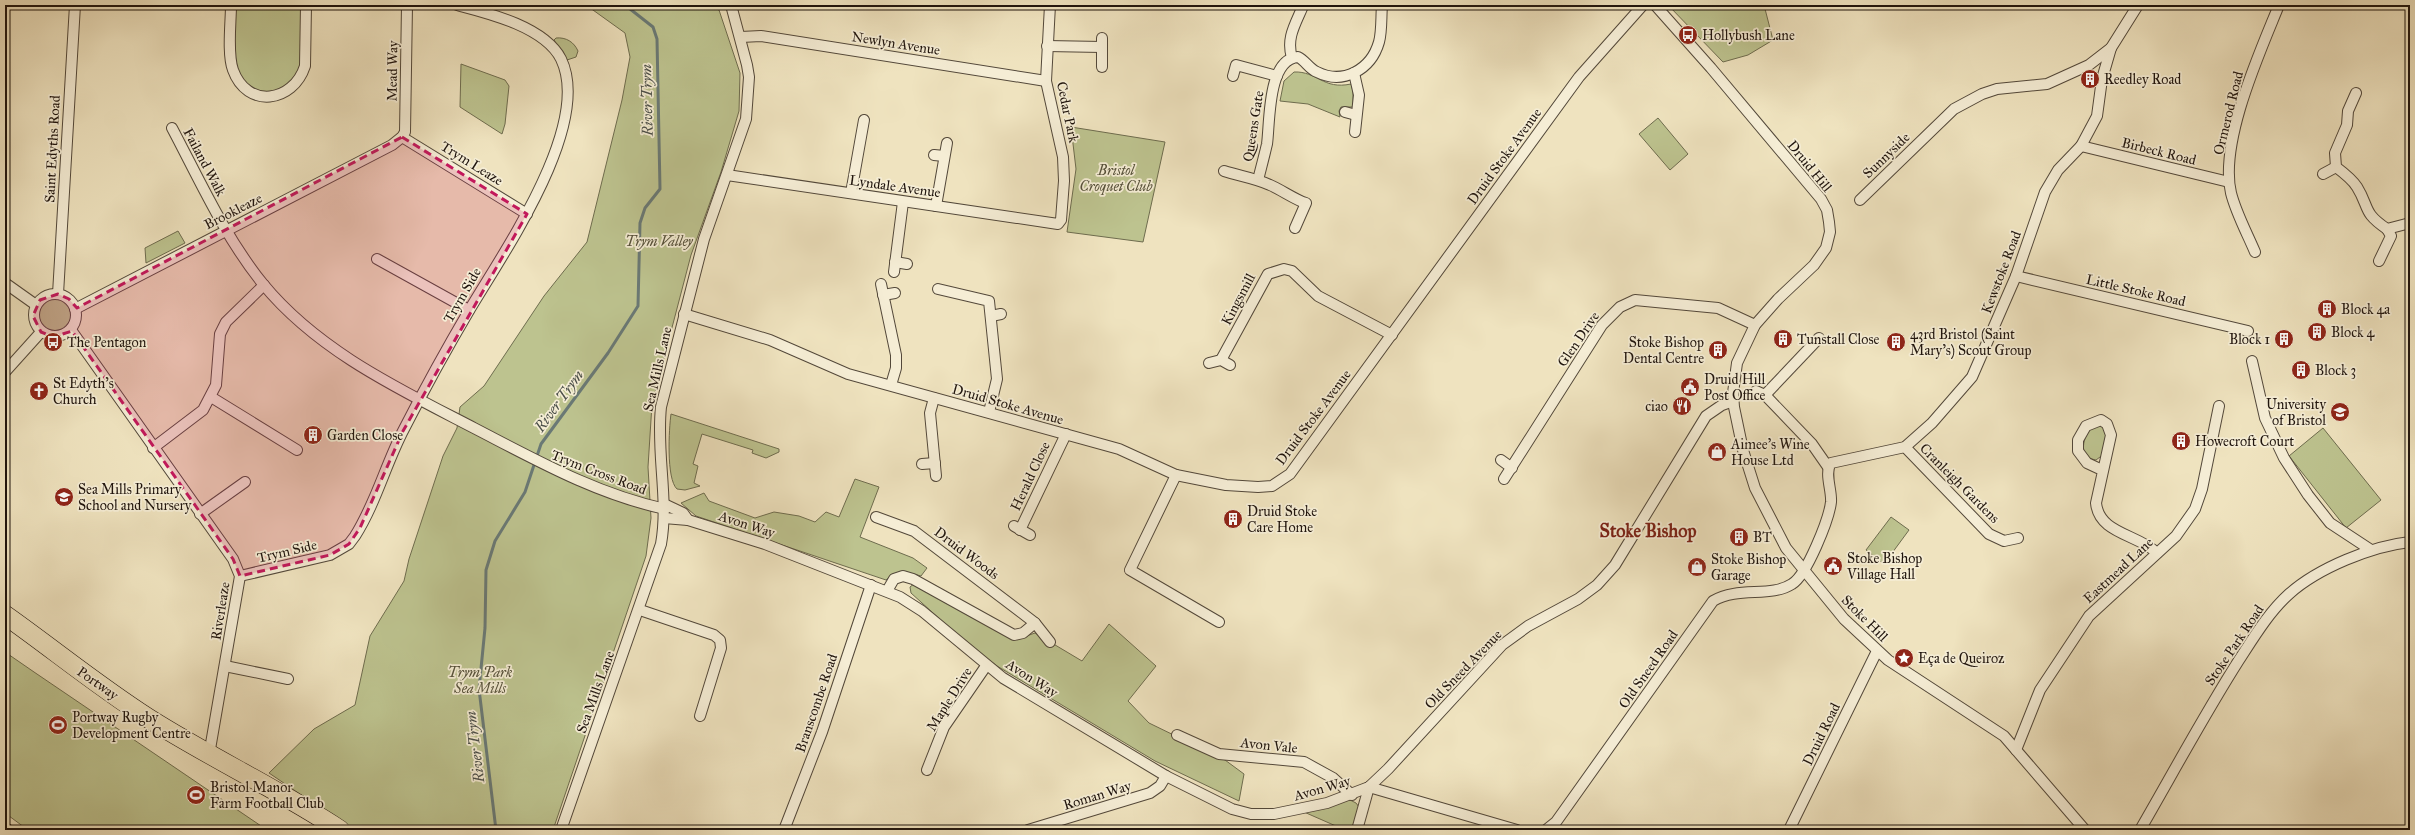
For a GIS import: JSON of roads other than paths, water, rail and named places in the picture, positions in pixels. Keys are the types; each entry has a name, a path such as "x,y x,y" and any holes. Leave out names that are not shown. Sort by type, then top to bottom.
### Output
{"highway":[{"name":"Portway","path":"5,615 90,679 209,755 340,830"},
{"name":"Portway","path":"5,630 85,689 196,762 317,830"}],"street":[{"name":"Saint Edyths Road","path":"58,294 75,5"},
{"path":"231,5 233,70 239,81 255,95 266,98 286,91 296,84 302,76 304,66 306,5"},
{"name":"Mead Way","path":"402,137 405,132 407,5"},
{"name":"Trym Side","path":"240,576 330,555 349,544 360,528 403,431 419,399 469,310 527,214 556,153 565,112 567,82 563,65 549,42 530,31 487,13 456,5"},
{"name":"Sea Mills Lane","path":"561,830 640,610 661,544 664,510 659,425 665,389 704,239 746,119 749,77 741,37 731,5"},
{"name":"Cedar Park","path":"1050,5 1046,81 1063,157 1064,181 1058,224"},
{"path":"1303,6 1289,40 1288,46 1292,58 1300,58 1317,72 1336,79 1354,74 1365,66 1374,56 1380,41 1382,5"},
{"name":"Druid Stoke Avenue","path":"684,314 770,340 848,374 1119,449 1176,475 1226,485 1272,486 1281,482 1290,474 1579,77 1643,5"},
{"name":"Druid Hill","path":"1655,5 1821,199 1826,210 1830,232 1823,255 1778,299 1755,325 1737,364 1733,401 1743,450"},
{"path":"2112,48 2138,5"},
{"name":"Ormerod Road","path":"2255,252 2235,204 2229,182 2235,134 2243,97 2279,5"},
{"name":"Newlyn Avenue","path":"741,37 761,36 1046,81"},
{"path":"1047,46 1102,43 1102,68"},
{"name":"Sunnyside","path":"1860,200 1954,109 1982,94 2060,79 2089,65 2112,48"},
{"name":"Kewstoke Road","path":"1828,467 1831,463 1837,461 1892,452 1905,447 1932,423 1972,377 2016,276 2045,192 2058,170 2081,146 2097,116 2102,79 2112,48"},
{"name":"Queens Gate","path":"1258,180 1267,144 1273,85 1285,64 1292,58"},
{"name":"Queens Gate","path":"1233,76 1236,65 1277,76"},
{"path":"1354,74 1359,95 1354,132"},
{"path":"2356,93 2348,110 2347,125 2335,153 2336,167 2357,186 2368,214 2387,229 2391,236 2379,261"},
{"path":"1346,112 1356,115"},
{"path":"851,193 856,133 864,120"},
{"name":"Failand Walk","path":"172,128 225,230 264,285"},
{"name":"Trym Leaze","path":"402,137 527,214"},
{"name":"Brookleaze","path":"75,309 225,230 392,145 402,137"},
{"path":"936,206 939,155 947,143"},
{"name":"Birbeck Road","path":"2081,146 2229,182"},
{"path":"2323,174 2336,167"},
{"name":"Queens Gate","path":"1224,172 1258,180 1306,203 1294,228"},
{"name":"Lyndale Avenue","path":"727,175 1058,224"},
{"path":"903,202 894,267 906,264"},
{"path":"2387,229 2410,223"},
{"path":"377,259 469,310"},
{"name":"Kingsmill","path":"1209,363 1226,363 1268,274 1275,270 1284,269 1292,271 1318,296 1392,335"},
{"name":"Little Stoke Road","path":"2016,276 2248,331"},
{"path":"5,283 36,305"},
{"path":"881,284 896,355 896,368 891,386"},
{"path":"153,448 203,410 216,385 220,334 226,322 264,285"},
{"name":"Trym Cross Road","path":"264,285 305,326 356,364 539,463 636,503 664,510"},
{"path":"938,289 989,301 997,379 989,412"},
{"path":"883,295 895,293"},
{"path":"58,294 69,299 75,309 76,316 71,330 60,336 47,335 41,332 37,328 33,316 36,305 45,296 58,294"},
{"name":"Glen Drive","path":"1504,479 1602,325 1620,307 1635,300 1718,308 1755,325"},
{"path":"991,316 1001,314"},
{"name":"Riverleaze","path":"71,330 153,448 233,559 240,576 209,755"},
{"path":"5,372 41,332"},
{"path":"1804,572 1829,512 1831,494 1828,467 1812,444 1761,393 1819,338"},
{"path":"2252,360 2265,418 2284,458 2330,523 2371,550"},
{"path":"211,397 297,450"},
{"path":"934,398 930,413 936,476"},
{"name":"Old Sneed Avenue","path":"1369,787 1388,769 1502,645 1528,626 1578,599 1597,585 1615,565 1706,416 1722,405 1733,401"},
{"name":"Eastmead Lane","path":"2016,750 2040,690 2089,616 2186,524 2199,500 2220,406"},
{"path":"2102,470 2087,463 2078,451 2078,440 2086,426 2101,420 2107,424 2111,435 2102,470 2096,503 2101,520 2109,526 2143,542 2157,553"},
{"name":"Herald Close","path":"1030,535 1017,528 1066,434"},
{"name":"Cranleigh Gardens","path":"1905,447 1989,534 2004,541 2018,538"},
{"name":"Stoke Hill","path":"1743,450 1763,507 1786,548 1804,572 1844,619 1877,651 1922,684 1989,725 2004,736 2085,830"},
{"path":"1500,460 1512,468"},
{"path":"922,464 935,463"},
{"path":"1176,475 1130,570 1219,622"},
{"path":"200,514 245,482"},
{"name":"Avon Way","path":"664,510 688,520 765,544 887,590 922,611 986,666 1166,776 1215,802 1251,814 1274,814 1294,811 1352,795 1369,787"},
{"name":"Druid Woods","path":"876,517 914,531 1034,623 1050,642"},
{"name":"Stoke Park Road","path":"2140,830 2222,686 2271,614 2289,594 2334,565 2371,550 2410,542"},
{"name":"Old Sneed Road","path":"1546,830 1556,822 1713,601 1730,593 1782,588 1796,581 1804,572"},
{"path":"887,590 894,579 904,576 913,579 1014,635 1023,633 1034,623"},
{"name":"Branscombe Road","path":"784,830 822,732 871,585"},
{"path":"640,610 714,635 720,640 722,648 705,711"},
{"name":"Druid Road","path":"1789,830 1877,651"},
{"path":"225,666 288,679"},
{"name":"Maple Drive","path":"927,770 944,727 986,666"},
{"name":"Avon Vale","path":"1177,735 1219,754 1304,762 1333,778 1352,795"},
{"name":"Roman Way","path":"1028,830 1150,793 1160,786 1166,776"},
{"path":"1357,830 1369,787 1516,830"}],"waterway":[{"name":"River Trym","path":"496,830 479,689 485,628 486,570 495,541 525,492 541,444 608,353 638,306 640,223 645,208 660,189 657,39 653,27 625,5"}],"railway":[{"path":"5,822 16,830"}],"place":[{"name":"Hollybush Lane","path":"1688,35"},
{"name":"Reedley Road","path":"2090,79"},
{"name":"Block 4a","path":"2327,309"},
{"name":"Block 4","path":"2317,332"},
{"name":"Tunstall Close","path":"1783,339"},
{"name":"Block 1","path":"2284,339"},
{"name":"The Pentagon","path":"53,342"},
{"name":"43rd Bristol (Saint Mary's) Scout Group","path":"1896,342"},
{"name":"Stoke Bishop Dental Centre","path":"1718,350"},
{"name":"Block 3","path":"2301,370"},
{"name":"Druid Hill Post Office","path":"1690,387"},
{"name":"St Edyth's Church","path":"39,391"},
{"name":"ciao","path":"1682,406"},
{"name":"University of Bristol","path":"2340,412"},
{"name":"Garden Close","path":"313,435"},
{"name":"Howecroft Court","path":"2181,441"},
{"name":"Aimee's Wine House Ltd","path":"1717,452"},
{"name":"Sea Mills Primary School and Nursery","path":"64,497"},
{"name":"Druid Stoke Care Home","path":"1233,519"},
{"name":"BT","path":"1739,537"},
{"name":"Stoke Bishop Village Hall","path":"1833,566"},
{"name":"Stoke Bishop Garage","path":"1697,567"},
{"name":"Eça de Queiroz","path":"1904,658"},
{"name":"Portway Rugby Development Centre","path":"58,725"},
{"name":"Bristol Manor Farm Football Club","path":"196,795"}],"district":[{"name":"Stoke Bishop","path":"1648,531"}],"park label":[{"name":"Bristol Croquet Club","path":"1116,178"},
{"name":"Trym Valley","path":"659,241"},
{"name":"Trym Park Sea Mills","path":"480,680"}]}
